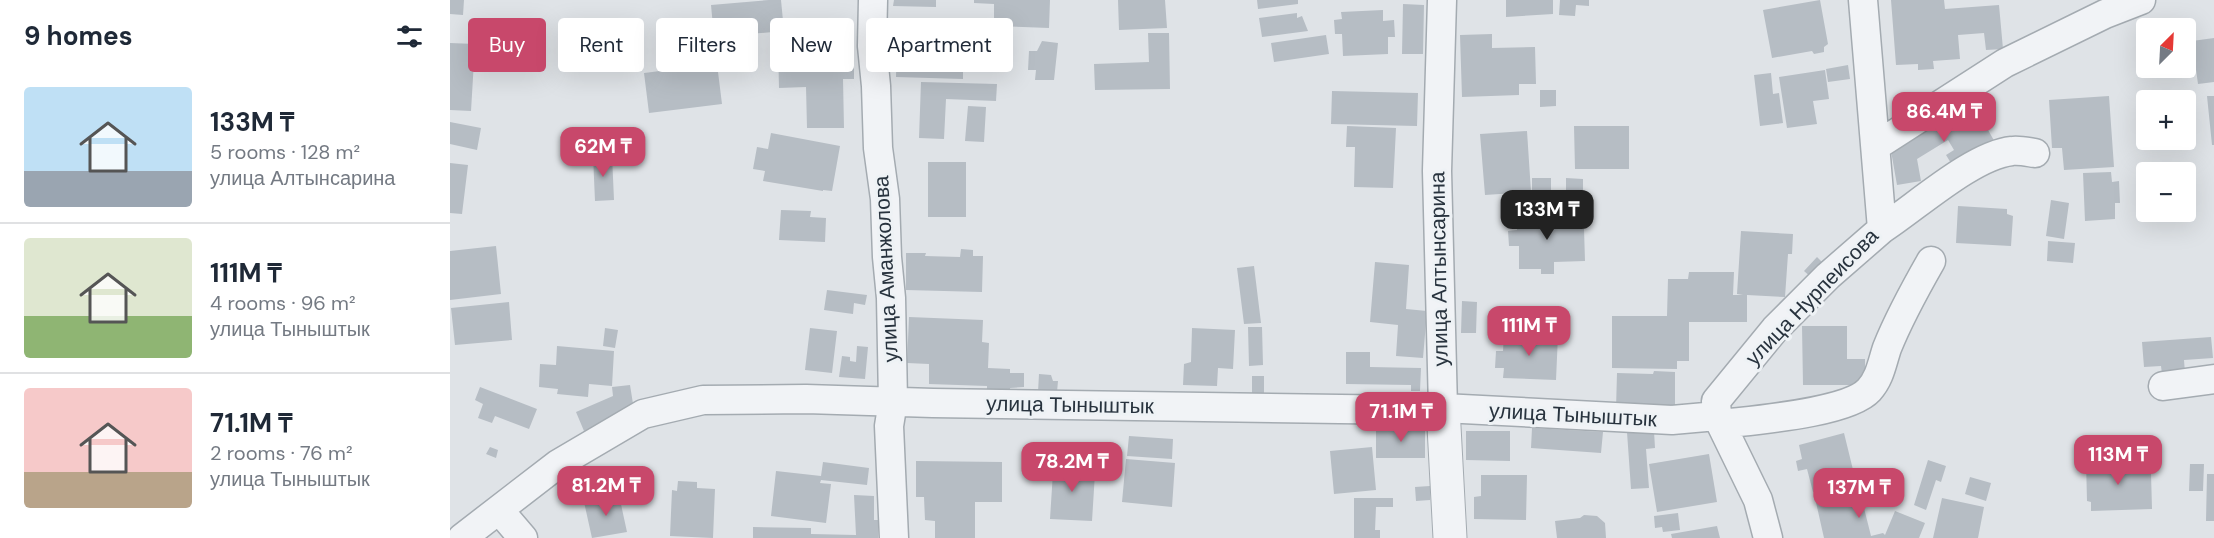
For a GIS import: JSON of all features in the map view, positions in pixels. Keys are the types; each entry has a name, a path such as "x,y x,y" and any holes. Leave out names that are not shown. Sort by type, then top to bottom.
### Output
{"street":[{"name":"улица Аманжолова","path":"873,0 872,46 878,148 885,199 891,298 892,401 889,426 894,538"},
{"name":"улица Алтынсарина","path":"1442,0 1437,171 1443,408 1450,538"},
{"name":"улица Нурпеисова","path":"1719,420 1716,401 1775,328 1828,276 1882,229 1863,0"},
{"path":"1876,146 2005,63 2105,14 2140,0"},
{"path":"1882,229 1958,176 1992,156 2013,151 2035,153"},
{"name":"улица Тыныштык","path":"462,538 558,464 643,414 703,400 806,399 1410,410 1443,408 1672,420 1719,420 1817,411 1854,401 1868,392 1877,380 1897,327 1931,261"},
{"path":"2163,386 2214,379"},
{"path":"1719,420 1758,500 1768,538"},
{"path":"498,510 523,538"}],"building":[{"path":"450,0 464,0 463,15 450,14"},
{"path":"781,0 783,18 770,18 770,32 758,33 758,18 712,18 711,5"},
{"path":"894,0 936,0 936,7 893,6"},
{"path":"974,0 1050,0 1049,28 1013,27 1013,18 994,18 994,4 974,3"},
{"path":"1118,0 1165,0 1167,28 1119,30"},
{"path":"1257,0 1298,0 1298,4 1258,9"},
{"path":"1506,0 1553,0 1553,14 1506,17"},
{"path":"1560,0 1589,0 1589,6 1576,5 1575,16 1559,15"},
{"path":"1820,0 1828,44 1824,47 1824,52 1814,54 1812,51 1772,58 1763,10"},
{"path":"1891,0 1944,0 1945,9 1999,5 2003,49 1986,50 1984,33 1958,35 1960,59 1933,61 1934,69 1918,70 1918,64 1896,65"},
{"path":"1403,4 1424,5 1423,54 1402,54"},
{"path":"1383,10 1383,21 1394,20 1395,37 1388,37 1388,54 1343,56 1342,34 1335,34 1334,20 1342,19 1341,12"},
{"path":"1297,13 1297,18 1302,16 1308,31 1262,37 1259,18"},
{"path":"1148,33 1169,33 1170,89 1095,90 1094,64 1149,62"},
{"path":"1492,34 1492,48 1535,47 1536,84 1519,84 1519,95 1462,97 1460,35"},
{"path":"1326,35 1329,54 1274,62 1271,43"},
{"path":"2214,38 2214,82 2198,84 2196,40"},
{"path":"1042,41 1058,43 1054,80 1035,80 1036,70 1028,70 1029,51 1037,51"},
{"path":"450,43 468,44 468,72 473,72 471,111 450,110"},
{"path":"1848,65 1850,79 1828,82 1826,69"},
{"path":"1825,70 1829,99 1813,101 1817,124 1787,128 1779,77"},
{"path":"718,72 722,104 649,113 644,73"},
{"path":"779,72 854,72 854,79 843,79 844,128 807,128 806,87 779,88"},
{"path":"896,72 963,72 963,79 896,77"},
{"path":"1771,73 1773,94 1779,93 1783,123 1760,126 1754,75"},
{"path":"921,82 997,84 996,101 946,99 944,139 919,138"},
{"path":"1540,90 1556,90 1556,106 1540,107"},
{"path":"1332,91 1418,93 1417,126 1331,124"},
{"path":"2109,96 2114,167 2064,170 2062,148 2052,148 2049,100"},
{"path":"2207,96 2214,96 2214,145 2212,145"},
{"path":"1971,100 1996,144 1954,168 1946,155 1954,150 1948,140 1917,159 1921,181 1897,185 1891,151"},
{"path":"968,106 986,107 984,142 965,141"},
{"path":"450,122 481,128 477,150 450,144"},
{"path":"1347,126 1396,128 1393,188 1354,187 1355,147 1346,147"},
{"path":"1574,126 1629,126 1629,169 1575,169"},
{"path":"1527,131 1531,192 1485,195 1480,134"},
{"path":"771,133 840,146 832,191 763,181 765,171 753,169 757,147 768,149"},
{"path":"593,155 612,155 614,200 595,201"},
{"path":"928,162 966,162 966,217 928,217"},
{"path":"450,163 468,165 462,214 450,213"},
{"path":"2111,172 2112,182 2119,181 2120,203 2115,203 2115,219 2085,221 2083,173"},
{"path":"1532,178 1551,178 1551,194 1532,195"},
{"path":"1566,178 1583,179 1583,194 1566,193"},
{"path":"2051,200 2069,203 2064,239 2046,236"},
{"path":"1958,206 2007,209 2007,214 2013,216 2011,246 1956,243"},
{"path":"781,210 811,211 810,217 826,218 825,242 779,240"},
{"path":"1550,210 1550,215 1572,217 1573,229 1584,229 1585,261 1554,262 1554,274 1541,274 1541,269 1519,269 1519,246 1509,246 1508,231 1517,230 1517,217 1535,217 1534,211"},
{"path":"1741,231 1793,234 1792,254 1788,254 1785,297 1747,295 1747,322 1689,322 1689,361 1677,361 1677,369 1612,368 1612,316 1667,316 1668,279 1688,279 1689,272 1734,272 1733,295 1743,295 1737,294"},
{"path":"2048,241 2075,243 2073,263 2047,261"},
{"path":"496,246 501,294 450,300 450,251"},
{"path":"961,249 973,250 973,256 983,256 982,292 906,290 906,253 960,257"},
{"path":"1817,257 1825,265 1813,279 1804,271"},
{"path":"1375,262 1409,265 1406,309 1427,311 1423,358 1396,356 1398,325 1370,322"},
{"path":"1254,266 1261,323 1244,324 1237,268"},
{"path":"827,290 867,295 865,305 854,303 853,314 824,310"},
{"path":"1462,301 1477,302 1476,333 1461,333"},
{"path":"509,302 512,340 455,345 451,308"},
{"path":"909,317 983,320 982,342 989,343 988,368 1010,369 1010,373 1024,373 1024,387 1010,388 1010,393 987,393 987,386 929,384 929,364 907,363"},
{"path":"1802,326 1847,326 1847,359 1865,359 1865,385 1803,385"},
{"path":"1248,327 1262,327 1263,365 1249,366"},
{"path":"605,328 618,330 615,348 603,346"},
{"path":"810,328 837,331 832,373 805,370"},
{"path":"1192,328 1235,330 1233,369 1218,368 1217,386 1183,385 1184,364 1191,362"},
{"path":"1547,328 1555,329 1554,335 1558,335 1556,380 1503,378 1504,368 1495,368 1496,351 1503,351 1504,334 1547,336"},
{"path":"2211,337 2213,358 2184,360 2185,373 2162,374 2161,366 2144,367 2142,342"},
{"path":"557,346 614,351 612,386 589,384 588,397 557,394 558,389 539,387 540,364 556,365"},
{"path":"857,346 868,347 865,379 839,377 842,356 850,357 850,361 856,362"},
{"path":"1346,352 1370,352 1370,367 1421,368 1420,391 1411,391 1411,385 1346,384"},
{"path":"1654,371 1675,372 1675,407 1616,409 1617,373 1653,374"},
{"path":"1039,374 1051,375 1053,381 1058,381 1057,392 1038,392"},
{"path":"1252,376 1264,376 1264,395 1252,395"},
{"path":"630,385 634,410 584,431 576,412 613,396 612,387"},
{"path":"480,387 537,409 529,429 495,416 492,423 478,418 483,404 475,400"},
{"path":"1425,427 1425,458 1376,458 1376,428"},
{"path":"1532,428 1603,432 1601,453 1531,448"},
{"path":"1466,431 1510,431 1510,461 1466,460"},
{"path":"1654,431 1655,448 1646,449 1649,488 1631,489 1627,432"},
{"path":"1844,433 1856,482 1813,492 1807,469 1798,471 1796,461 1802,459 1799,445"},
{"path":"1129,436 1173,439 1172,459 1127,456"},
{"path":"490,447 498,450 496,458 486,454"},
{"path":"1372,447 1376,490 1334,494 1330,451"},
{"path":"1083,449 1091,449 1096,454 1094,465 1083,467 1078,462 1078,454"},
{"path":"1709,454 1717,502 1657,512 1649,464"},
{"path":"1126,459 1175,463 1172,507 1122,502"},
{"path":"2138,459 2139,473 2151,473 2152,509 2091,511 2091,502 2087,501 2086,461"},
{"path":"1061,460 1075,461 1075,465 1081,467 1080,473 1095,473 1092,521 1050,519 1053,472 1058,472"},
{"path":"1928,460 1946,466 1941,482 1936,480 1926,510 1914,505"},
{"path":"916,461 1002,462 1002,502 975,502 975,538 935,538 935,521 925,520 924,497 916,497"},
{"path":"823,462 869,468 867,485 821,480 820,483 831,484 826,523 771,516 776,471 821,476"},
{"path":"2190,464 2204,464 2203,491 2189,491"},
{"path":"2207,474 2214,474 2214,521 2206,521"},
{"path":"1481,475 1527,475 1526,520 1474,519 1474,497 1481,496"},
{"path":"1970,477 1991,483 1986,501 1965,494"},
{"path":"678,481 697,482 697,488 715,489 713,538 670,536 672,490 677,491"},
{"path":"1430,486 1430,500 1416,501 1415,487"},
{"path":"1859,488 1871,536 1883,533 1885,535 1895,511 1925,523 1919,538 1824,538 1815,498"},
{"path":"619,495 627,532 592,538 584,502"},
{"path":"854,495 874,496 874,520 878,520 878,538 753,538 753,527 811,528 811,534 856,535"},
{"path":"1354,498 1393,498 1393,507 1376,507 1375,530 1380,530 1380,538 1354,538"},
{"path":"1942,498 1984,507 1978,538 1933,538"},
{"path":"1678,513 1680,530 1663,532 1662,527 1655,528 1654,516"},
{"path":"1584,515 1597,516 1605,523 1606,538 1557,538 1555,521 1580,518"},
{"path":"1717,526 1720,538 1672,538 1671,534"}]}
